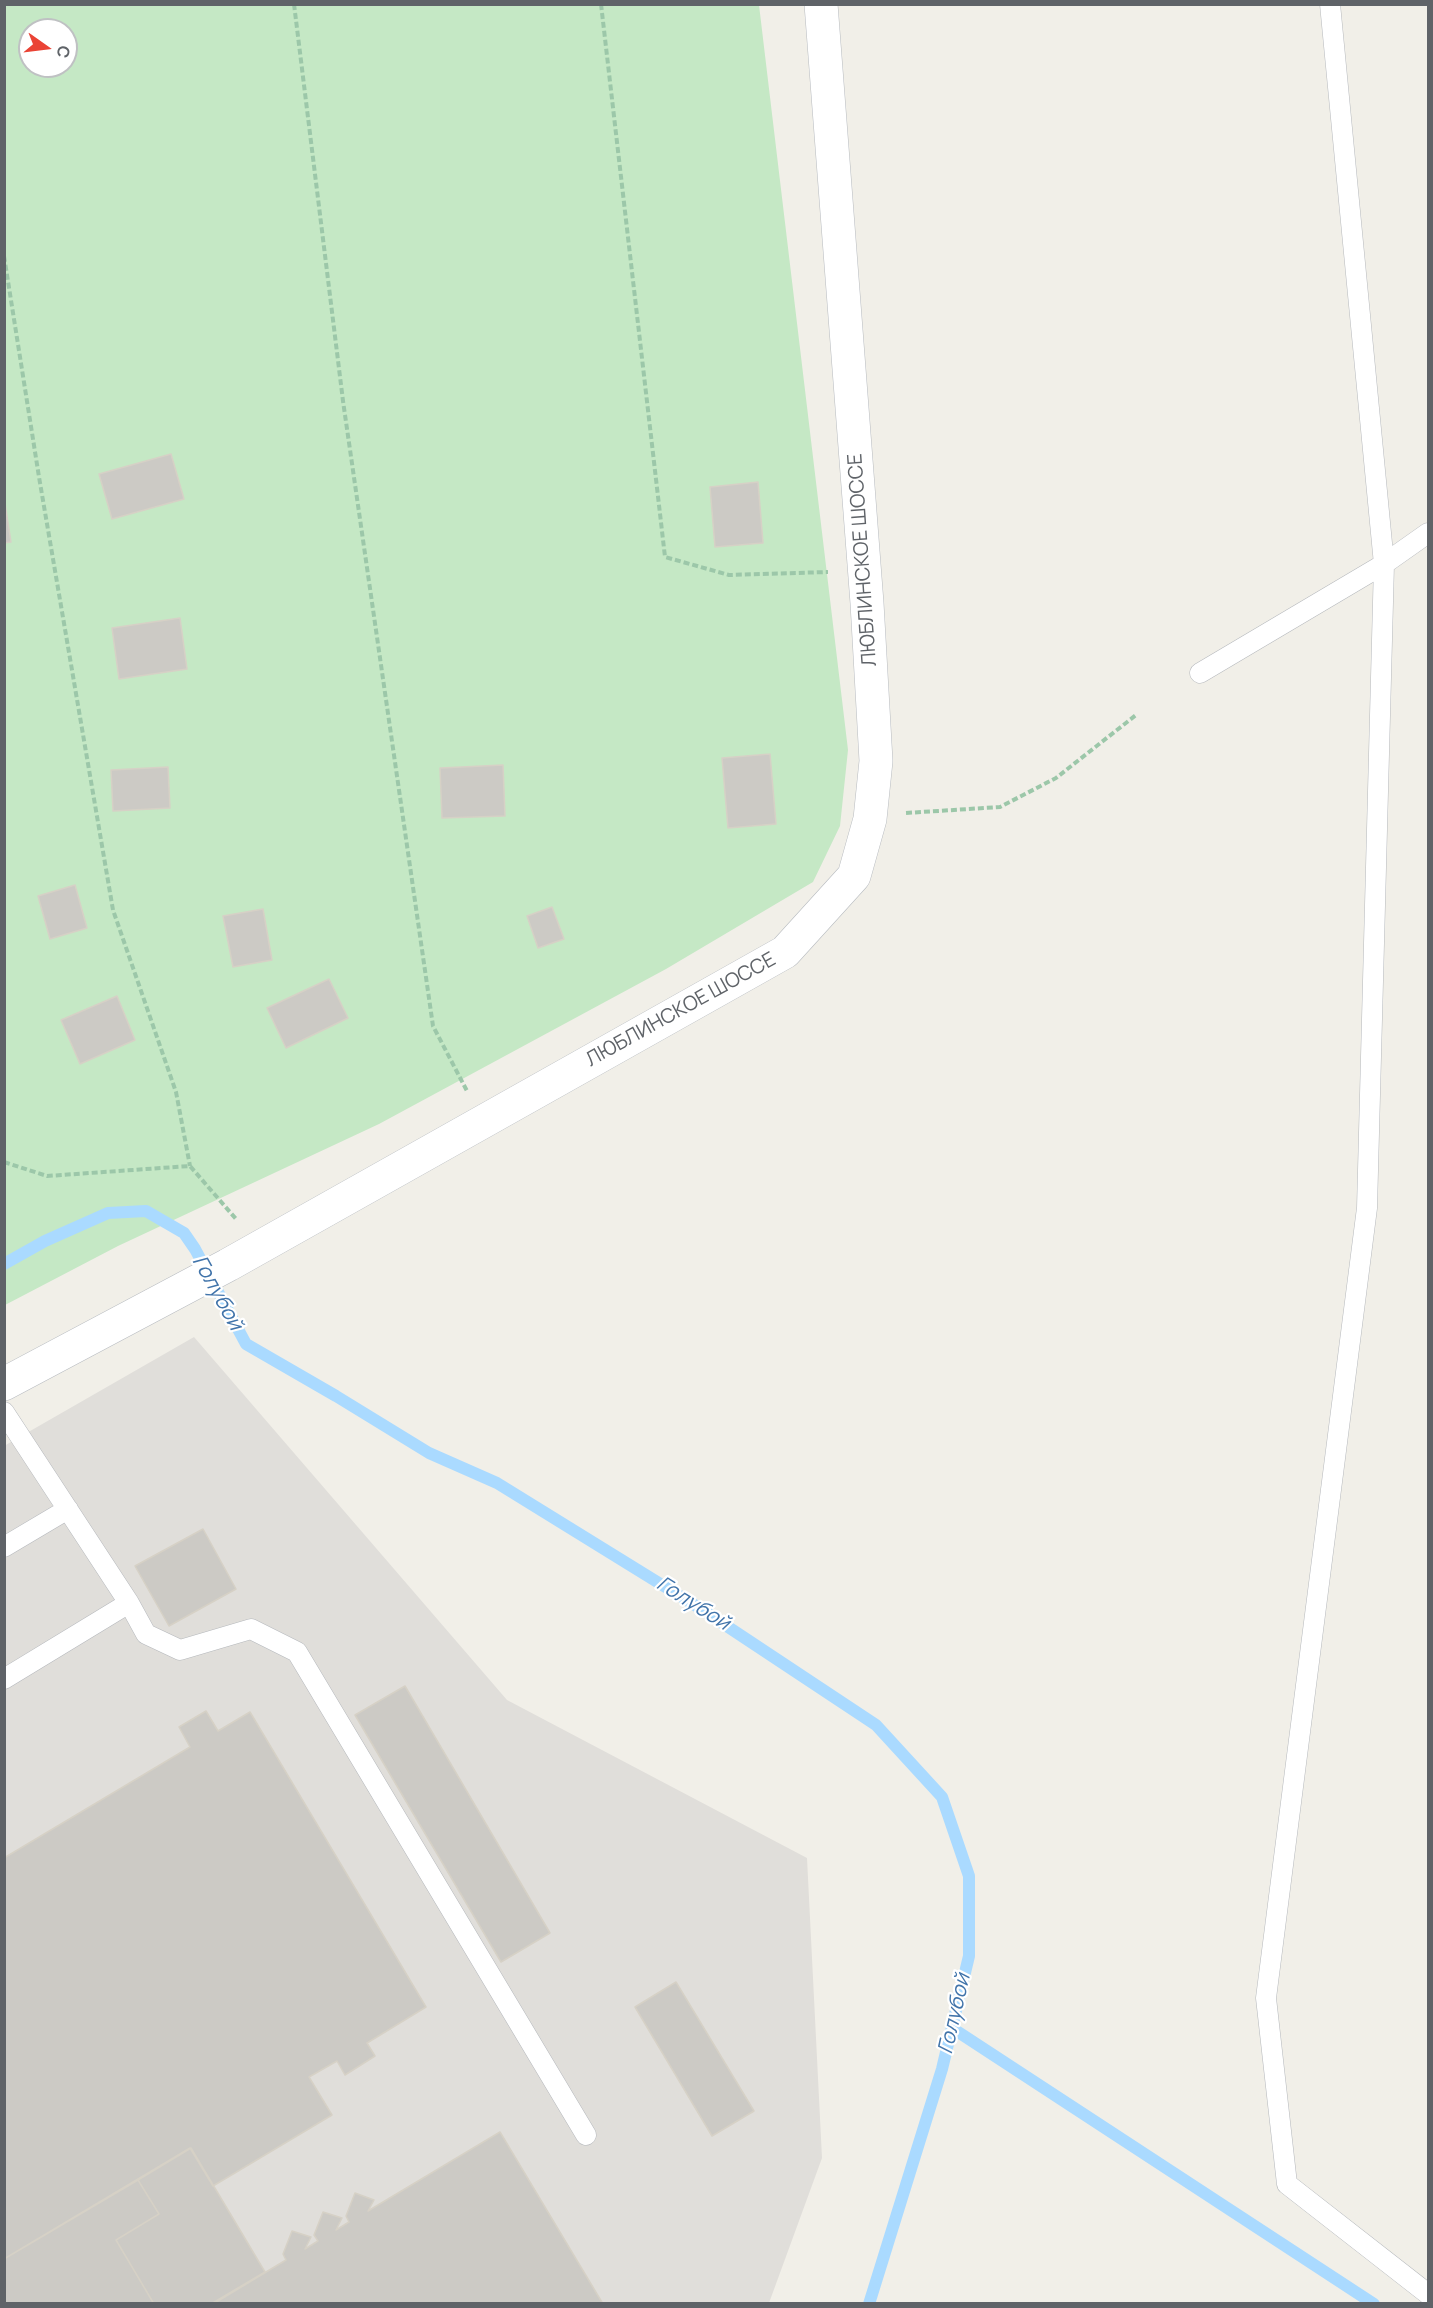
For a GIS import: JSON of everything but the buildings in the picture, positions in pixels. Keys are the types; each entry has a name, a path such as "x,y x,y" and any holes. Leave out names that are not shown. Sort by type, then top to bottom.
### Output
{"street":[{"name":"ЛЮБЛИНСКОЕ ШОССЕ","path":"4,1384 228,1265 785,952 854,876 870,819 876,761 865,572 821,4"}],"lane":[{"path":"1330,4 1384,564 1367,1208 1266,1998 1287,2184 1428,2294"},
{"path":"1200,673 1384,564 1428,532"},
{"path":"4,1412 129,1603 146,1634 180,1650 251,1629 297,1652 586,2136"},
{"path":"4,1547 68,1509"},
{"path":"4,1679 129,1603"}],"path":[{"path":"294,4 343,400 433,1026 483,1121"},
{"path":"601,4 665,557 729,575 865,572"},
{"path":"4,256 40,489 113,910 176,1092 190,1166 260,1247"},
{"path":"870,819 919,810 1000,807 1056,778 1136,715"},
{"path":"4,1161 47,1176 190,1166"}],"shaded area":[{"path":"194,1337 507,1700 807,1858 822,2158 769,2303 5,2303 4,1446"}],"green space":[{"path":"5,5 759,5 848,750 840,826 813,882 666,969 379,1124 118,1246 5,1305"}],"waterway":[{"name":"Голубой","path":"4,1264 45,1241 108,1213 146,1211 184,1233 195,1249 246,1344 429,1453 497,1483 701,1609 876,1725 942,1797 969,1876 969,1956 942,2069 869,2304"},
{"path":"952,2028 1374,2304"}]}
